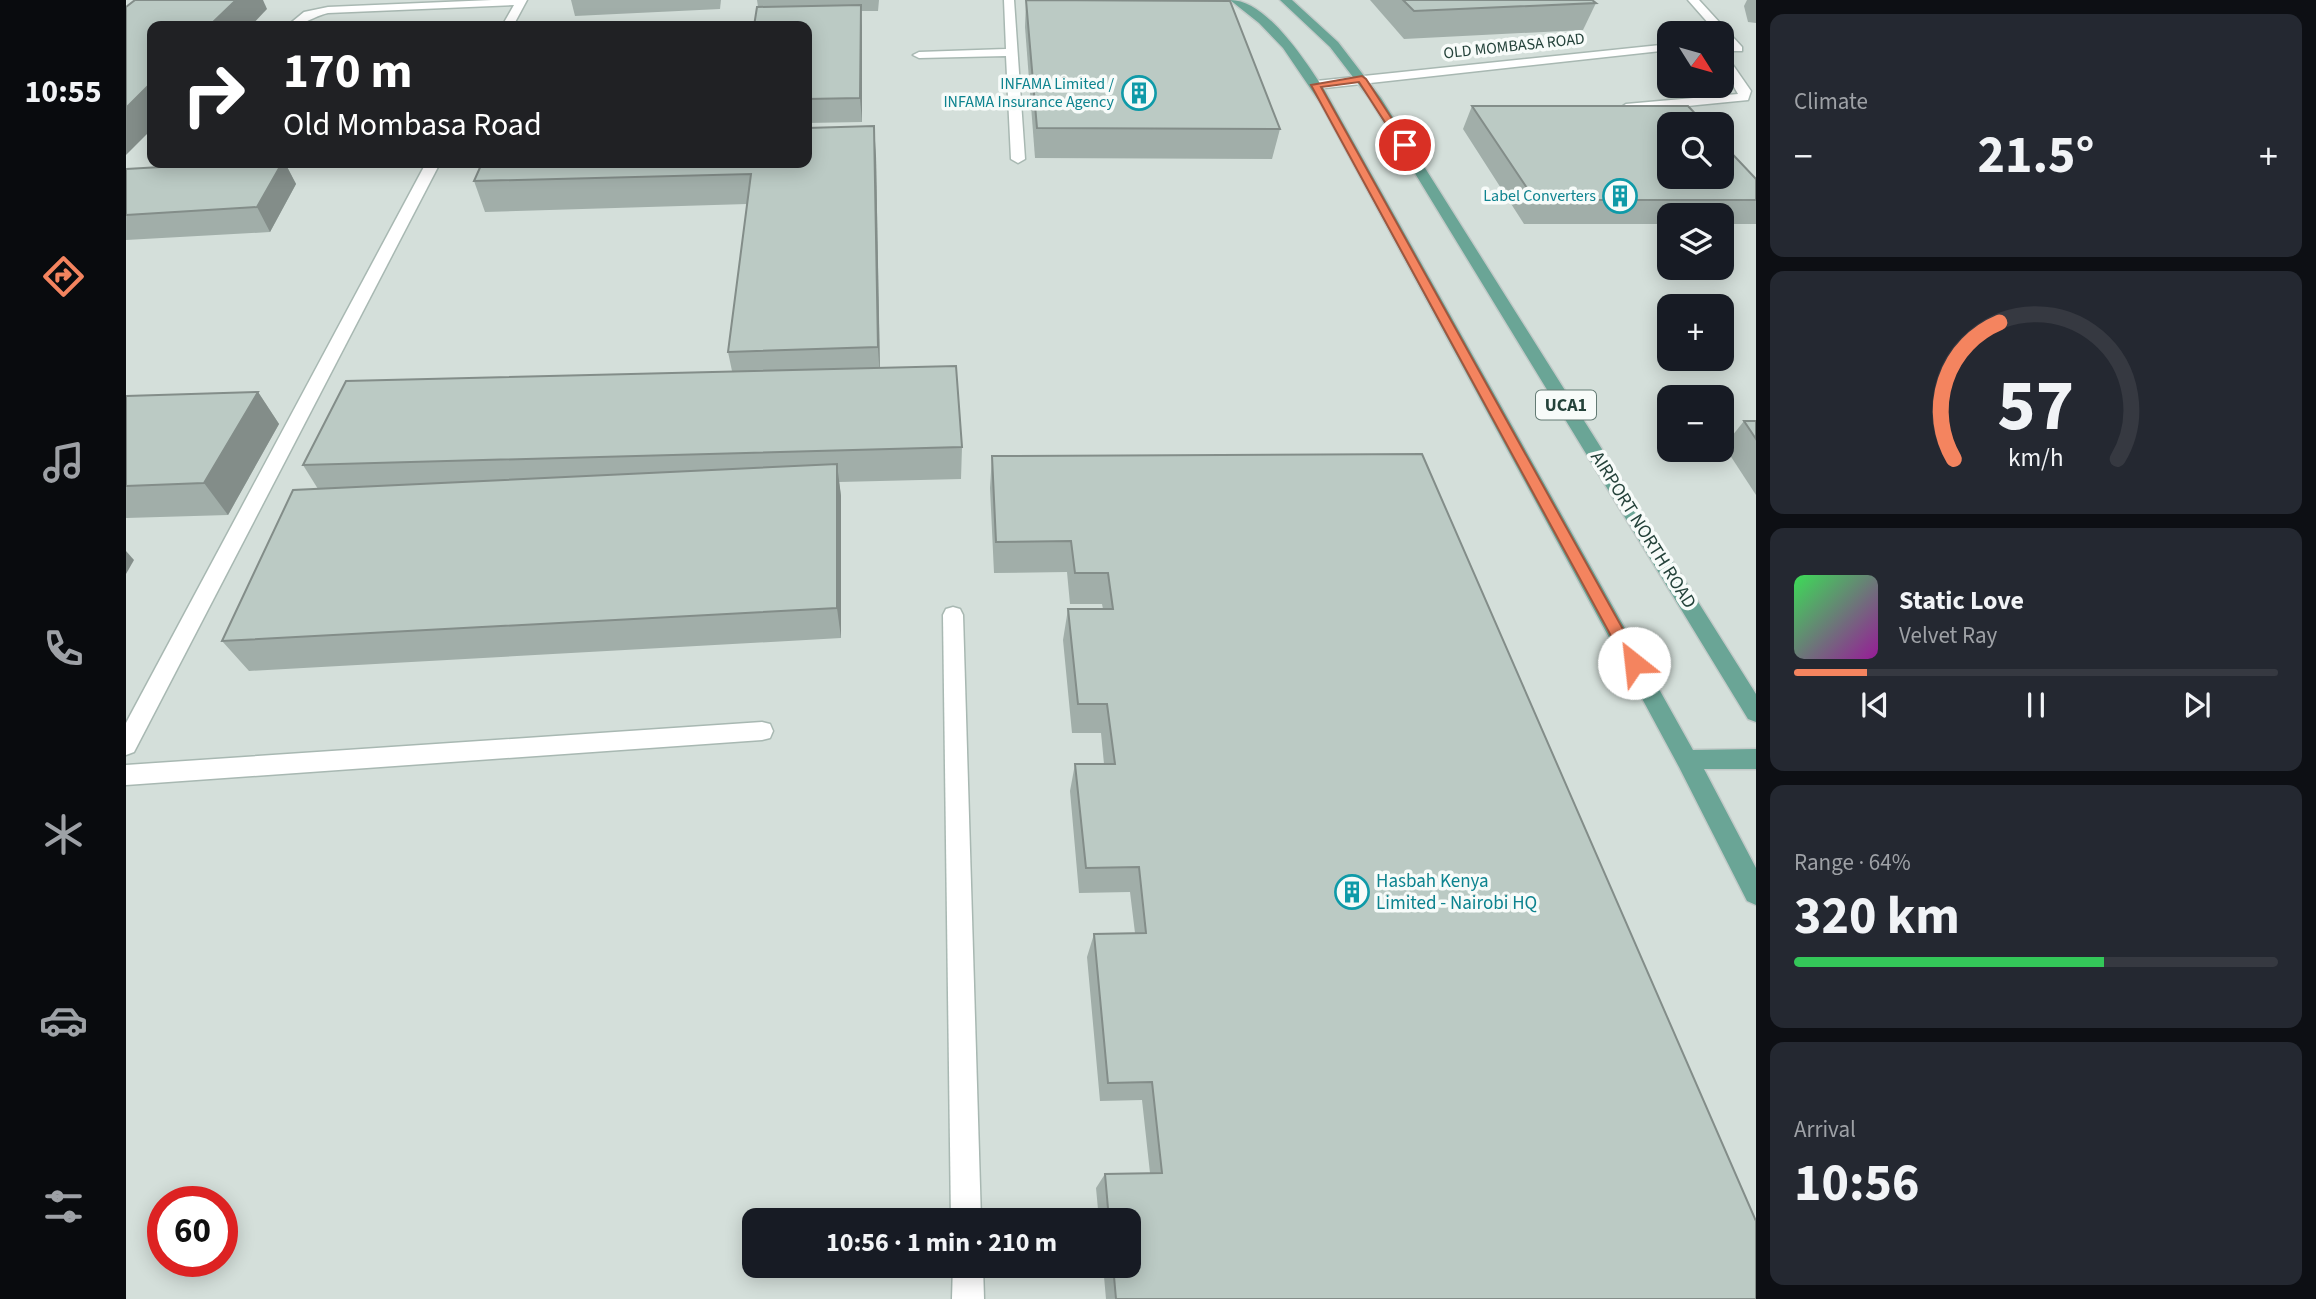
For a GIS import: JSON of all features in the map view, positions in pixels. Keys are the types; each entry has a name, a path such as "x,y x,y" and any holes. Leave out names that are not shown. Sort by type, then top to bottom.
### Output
{"main road":[{"path":"1236,0 1275,32 1316,85 1687,760 1756,892"},
{"path":"1284,0 1322,32 1362,79"},
{"name":"AIRPORT NORTH ROAD","path":"1362,79 1756,713"},
{"path":"1687,760 1756,760"}],"lane":[{"path":"1009,0 1018,159"},
{"path":"1693,0 1714,21"},
{"path":"297,21 312,12 328,10 522,1"},
{"path":"511,21 522,1"},
{"path":"1010,22 1024,22"},
{"path":"1734,40 1743,49 1734,49"},
{"name":"OLD MOMBASA ROAD","path":"1316,85 1657,48"},
{"path":"919,55 1012,52"},
{"path":"1734,75 1745,91 1744,97 1734,98"},
{"path":"1614,109 1733,98"},
{"path":"126,746 353,310 430,168"},
{"path":"953,615 967,1208"},
{"path":"126,775 762,731"},
{"path":"968,1278 968,1299"}],"shaded area":[{"path":"126,0 1756,0 1756,1299 126,1299"}],"building":[{"path":"135,0 236,0 214,21 147,21 147,87 126,108 126,7"},
{"name":"INFAMA Limited / INFAMA Insurance Agency","path":"1026,0 1230,1 1280,129 1037,128"},
{"path":"1403,0 1592,0 1596,3 1414,11"},
{"path":"861,5 860,98 812,99 812,21 755,21 757,7"},
{"path":"1472,106 1688,106 1694,112 1657,112 1657,189 1734,189 1734,156 1756,179 1756,200 1535,200"},
{"path":"874,126 878,347 728,352 751,174 474,181 480,168 812,168 812,128"},
{"path":"279,168 257,207 126,215 126,169"},
{"path":"956,366 962,447 303,465 346,381"},
{"path":"258,392 204,483 126,486 126,396"},
{"path":"1744,421 1756,421 1756,439"},
{"name":"Hasbah Kenya Limited - Nairobi HQ","path":"1422,454 1756,1221 1756,1299 1116,1299 1114,1278 1141,1278 1141,1208 1108,1208 1105,1174 1162,1173 1152,1082 1108,1083 1094,934 1146,933 1139,867 1086,868 1075,764 1115,764 1107,704 1078,704 1068,609 1113,609 1108,573 1075,573 1071,541 996,542 992,456"},
{"path":"837,464 837,608 222,641 293,490"}],"place":[{"name":"INFAMA Limited / INFAMA Insurance Agency","path":"1139,93"},
{"name":"Label Converters","path":"1620,196"},
{"name":"Hasbah Kenya Limited - Nairobi HQ","path":"1352,892"}],"route":[{"path":"1405,145 1362,79 1316,85 1634,663"}]}
